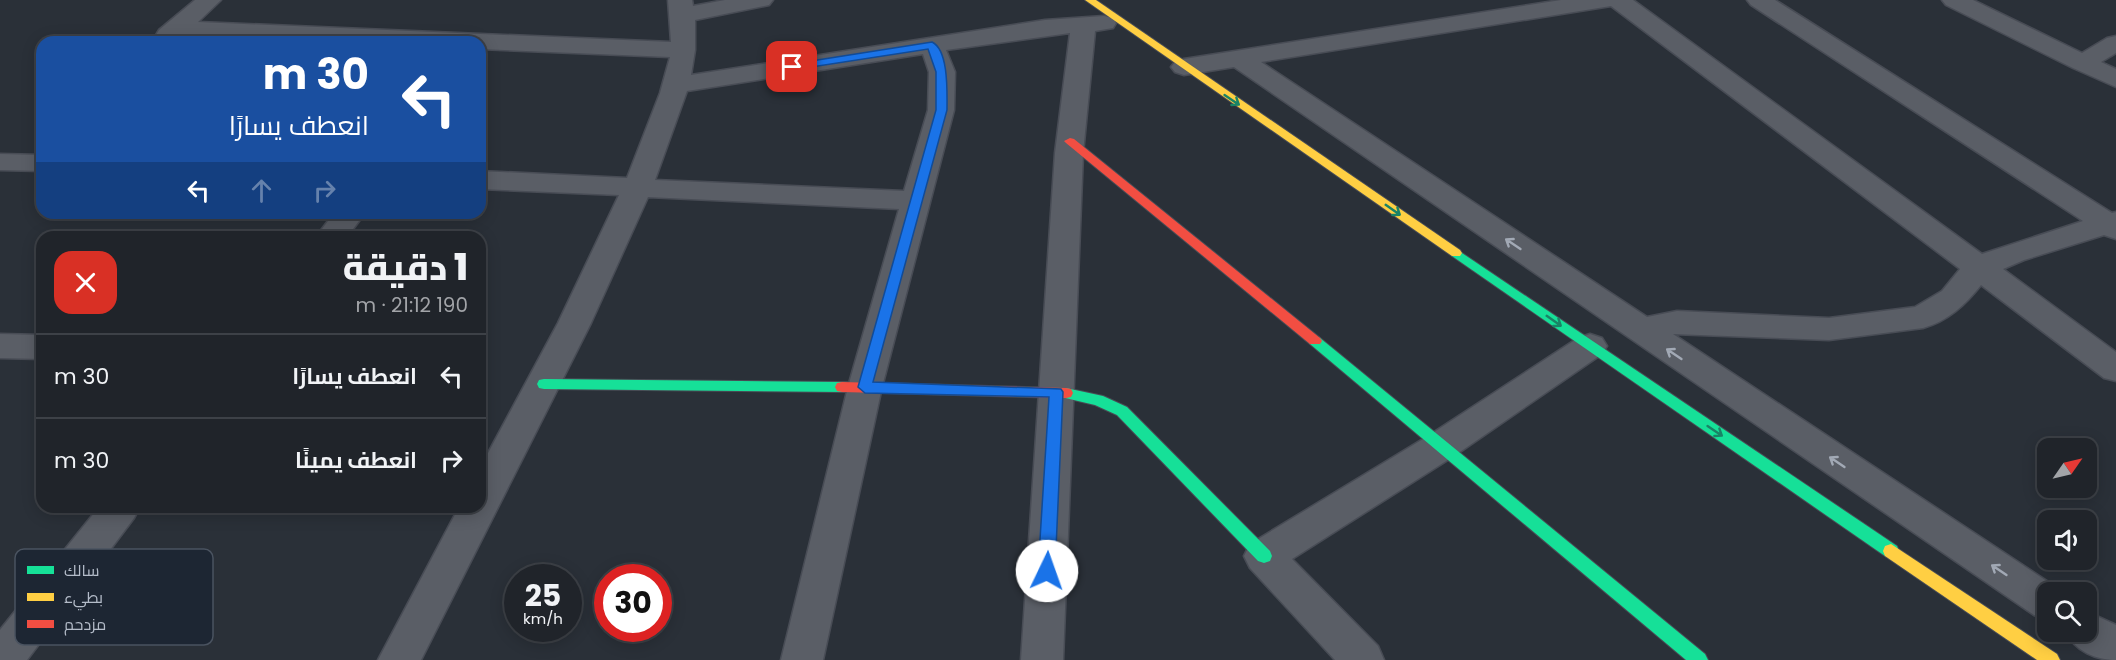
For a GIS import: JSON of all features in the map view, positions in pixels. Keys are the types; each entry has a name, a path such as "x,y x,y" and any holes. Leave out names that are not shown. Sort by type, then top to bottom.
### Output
{"street":[{"path":"168,35 209,0"},
{"path":"486,492 544,384 639,188 675,85 683,50 682,7 761,0"},
{"path":"1184,67 1555,4 1605,0"},
{"path":"1618,0 2116,369"},
{"path":"1759,0 2113,225"},
{"path":"1954,0 2116,79"},
{"path":"675,85 1045,27 1087,13 1119,21 2051,660"},
{"path":"1042,660 1070,141 1087,13"},
{"path":"168,35 202,36"},
{"path":"2082,63 2116,43"},
{"path":"486,44 683,50"},
{"path":"802,660 865,387 941,110 942,72 932,45"},
{"path":"1239,59 2037,596"},
{"path":"1070,141 1699,660"},
{"path":"6,162 36,142"},
{"path":"6,162 36,163"},
{"path":"486,180 916,201"},
{"path":"336,231 345,219"},
{"path":"1640,330 1677,321 1829,329 1923,317 1953,299 1978,268 2013,254 2113,225"},
{"path":"0,346 36,347"},
{"path":"1264,556 1441,446 1590,346"},
{"path":"544,384 865,387 1056,392 1071,393 1098,400 1122,411 1363,660"},
{"path":"88,549 116,513"},
{"path":"399,660 475,513"},
{"path":"2097,636 2116,648"},
{"path":"2,660 15,643"}],"traffic: fast":[{"path":"1456,253 1891,551"},
{"path":"1315,341 1699,660"},
{"path":"544,384 842,387"},
{"path":"1066,393 1098,400 1122,411 1264,556"}],"traffic: slow":[{"path":"1090,0 1456,253"},
{"path":"1891,551 2051,660"}],"traffic: jam":[{"path":"1070,141 1315,341"},
{"path":"842,387 1066,393"}],"route":[{"path":"792,67 932,45 942,72 941,110 865,387 1056,392 1047,571"}]}
